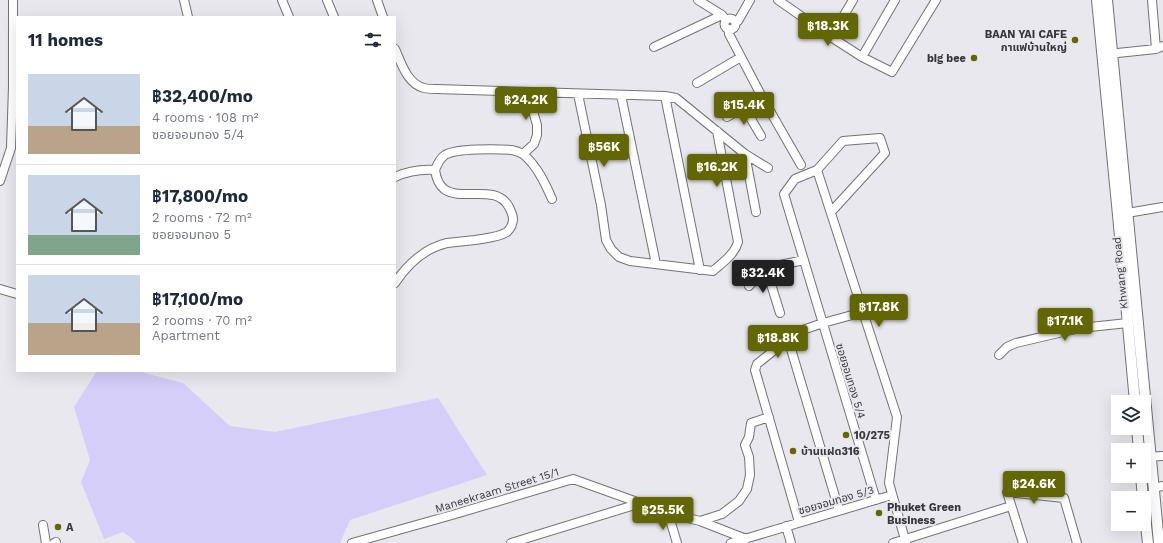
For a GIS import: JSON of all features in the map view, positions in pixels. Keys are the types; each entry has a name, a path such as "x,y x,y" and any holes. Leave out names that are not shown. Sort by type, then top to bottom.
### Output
{"main road":[{"name":"Khwang Road","path":"1097,0 1107,54 1126,213 1130,294 1128,323 1134,395"},
{"name":"Khwang Road","path":"1107,0 1107,54 1146,443"},
{"name":"Khwang Road","path":"1151,468 1158,487 1159,543"},
{"path":"1147,531 1148,543"}],"street":[{"path":"0,181 11,148 13,0"},
{"path":"184,0 188,16"},
{"path":"282,0 289,16"},
{"path":"328,0 334,16"},
{"path":"378,0 384,16"},
{"path":"698,0 724,17 732,18 736,22"},
{"path":"729,29 735,26 750,0"},
{"path":"778,0 830,37 862,57 892,72 936,0"},
{"path":"862,57 895,0"},
{"path":"1107,54 1159,47 1152,0"},
{"path":"830,37 851,1"},
{"path":"724,17 724,25 729,29 729,34 762,97 801,165"},
{"path":"654,47 724,17"},
{"path":"396,51 413,83 422,88 665,96 676,98 745,154 768,168"},
{"path":"697,83 741,57"},
{"path":"523,154 534,144 537,135 537,125 533,111 533,92"},
{"path":"578,94 601,205 606,240 611,249 619,257 630,261 713,271 728,258 736,247 738,242 717,131"},
{"path":"621,95 656,264"},
{"path":"665,96 700,270"},
{"path":"727,117 762,97"},
{"path":"744,107 761,136"},
{"path":"831,212 885,153 880,138 843,141 817,170 897,417 889,483 906,541"},
{"path":"396,282 408,266 433,248 446,244 504,234 510,230 513,223 513,216 508,206 503,200 493,195 453,192 445,189 439,182 435,170 444,155 453,152 478,150 514,150 523,154 534,167 543,179 552,199"},
{"path":"745,154 756,212"},
{"path":"396,177 412,170 435,170"},
{"name":"ซอยจอมทอง 5/4","path":"817,170 795,179 784,194 876,500"},
{"path":"1126,213 1163,207"},
{"path":"749,286 766,268 804,260"},
{"path":"766,268 780,313"},
{"path":"0,289 16,294"},
{"path":"799,522 755,370 757,364 797,332 863,312"},
{"path":"999,355 1007,347 1016,343 1080,328 1128,323"},
{"path":"788,339 839,510"},
{"path":"700,521 722,514 739,501 746,489 750,475 749,457 745,445 749,437 751,423 769,417"},
{"path":"1151,457 1163,456"},
{"name":"Maneekraam Street 15/1","path":"352,543 452,516 573,479 668,513 700,521 746,539"},
{"path":"1023,543 1007,492 1064,498 1077,543"},
{"name":"ซอยจอมทอง 5/3","path":"731,543 892,495"},
{"path":"511,543 641,503"},
{"path":"893,543 906,541 1011,506"},
{"path":"668,513 677,543"},
{"path":"43,526 46,543"},
{"path":"786,526 791,543"}],"shaded area":[{"path":"96,372 141,372 183,383 230,426 275,432 438,398 487,475 350,520 340,543 136,543 123,532 104,539 81,482 90,460 74,407"}],"place":[{"name":"BAAN YAI CAFE กาแฟบ้านใหญ่","path":"1075,40"},
{"name":"big bee","path":"974,58"},
{"name":"10/275","path":"846,435"},
{"name":"บ้านแฝด316","path":"793,451"},
{"name":"Phuket Green Business","path":"879,513"},
{"name":"A","path":"58,527"}]}
